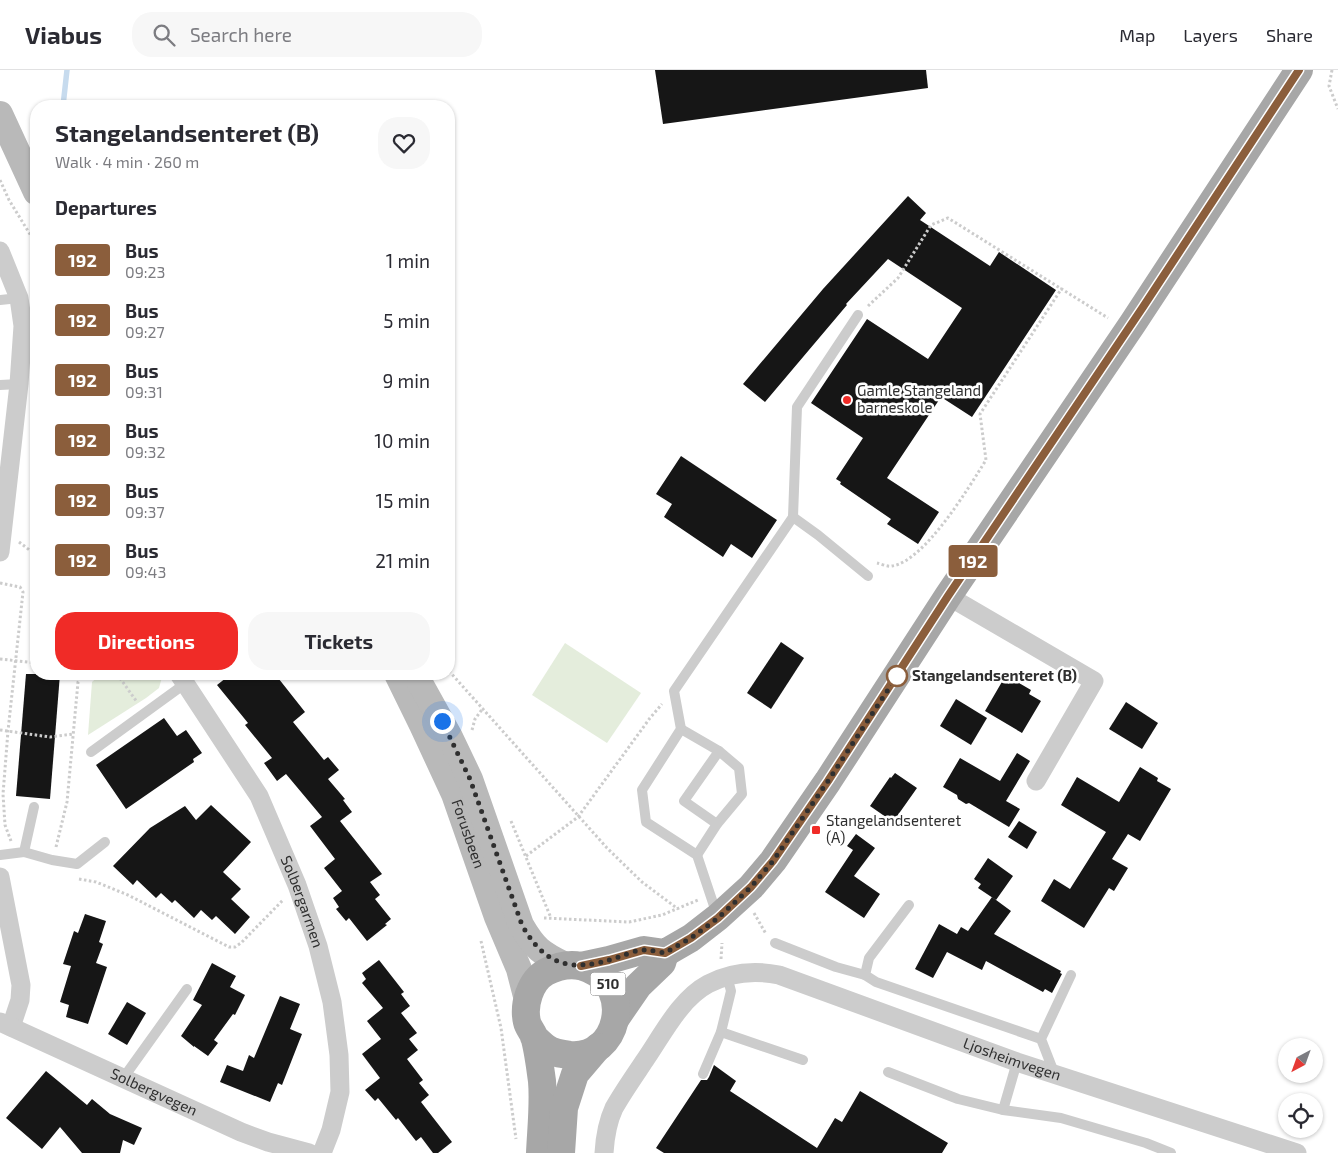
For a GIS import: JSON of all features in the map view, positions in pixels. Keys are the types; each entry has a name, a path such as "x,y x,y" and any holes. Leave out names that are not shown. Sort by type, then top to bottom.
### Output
{"main road":[{"name":"510","path":"527,1000 532,986 543,974 557,966 609,960 644,950 665,953 691,938 714,906 751,887 773,861 848,751 948,596 1116,347 1299,70"},
{"path":"0,114 30,179"},
{"name":"Forusbeen","path":"400,680 454,794 497,917 519,969 527,1000"},
{"name":"Forusbeen","path":"418,680 450,737 470,779 522,925 530,940 543,954 573,965"},
{"name":"510","path":"561,1153 564,1108 575,1074 609,1035 616,1018 638,986 662,963 665,953"},
{"name":"510","path":"573,965 596,972 610,987 616,1004 616,1018"},
{"path":"527,1000 527,1022 534,1037 542,1082 528,1148"},
{"path":"534,1037 545,1048 560,1054 575,1056 587,1053 598,1047"}],"street":[{"path":"0,251 19,298 23,326 19,384 2,512 0,552"},
{"path":"948,596 1094,681 1036,781"},
{"name":"Solbergarmen","path":"184,680 259,796 297,885 318,946 332,1002 339,1056 340,1092 331,1130 322,1153"},
{"path":"0,877 21,985 20,1000 5,1024"},
{"name":"Ljosheimvegen","path":"604,1153 605,1135 614,1109 672,1019 694,993 708,984 727,976 750,972 779,975 1016,1062 1297,1153"},
{"name":"Solbergvegen","path":"5,1024 241,1132 268,1142 309,1153"}],"lane":[{"path":"0,300 19,298"},
{"path":"714,906 697,855 646,822 642,790 681,729 674,690 793,517 797,408 858,315"},
{"path":"0,385 19,384"},
{"path":"793,517 868,576"},
{"path":"91,752 145,713 182,680"},
{"path":"681,729 719,752 739,768 742,794 717,824 697,855"},
{"path":"717,824 684,801 719,752"},
{"path":"19,853 34,807"},
{"path":"0,854 19,853 77,864 105,842"},
{"path":"865,975 869,958 909,905"},
{"path":"775,943 836,967 865,975 876,982 1041,1039"},
{"path":"1055,1074 1041,1039 1071,975"},
{"path":"703,1074 721,1032 732,991 727,976"},
{"path":"124,1077 187,990"},
{"path":"721,1032 803,1060"},
{"path":"1003,1110 1016,1062"},
{"path":"888,1072 958,1099 1003,1110 1061,1118 1146,1143 1171,1153"}],"path":[{"path":"1332,70 1329,86 1338,109"},
{"path":"0,180 30,234"},
{"path":"858,315 898,278 931,225 948,218 1109,318 1104,326"},
{"path":"868,576 877,563 891,567 912,558 948,518 986,460 980,414 1062,288"},
{"path":"0,583 20,587 22,592 3,794 6,825 19,853"},
{"path":"0,659 30,662"},
{"path":"455,678 578,818 635,875 678,909"},
{"path":"52,860 67,802 80,680"},
{"path":"121,680 145,713"},
{"path":"526,856 578,818 650,718 674,690"},
{"path":"475,737 472,729 482,708"},
{"path":"0,730 50,737 73,734"},
{"path":"507,813 551,918"},
{"path":"70,877 96,882 128,895 229,947 236,947 241,943 297,885"},
{"path":"538,918 629,922 662,915 691,905 714,906"},
{"path":"751,910 765,933 775,943"},
{"path":"478,933 502,1028 528,1148"}],"green space":[{"path":"565,643 641,693 607,743 532,695"},
{"path":"94,680 161,680 159,688 146,698 88,735 92,682"}],"building":[{"path":"655,70 926,70 928,88 663,124"},
{"path":"908,196 926,213 920,220 990,266 999,252 1056,290 972,417 941,397 887,478 939,512 918,544 887,524 891,519 840,484 841,482 836,479 863,438 811,403 867,319 928,359 962,308 888,259 846,304 765,402 743,384 823,289"},
{"path":"681,456 777,520 752,558 731,544 723,557 664,517 672,504 656,494"},
{"path":"781,642 804,658 771,709 747,693"},
{"path":"26,674 30,674 30,680 60,680 50,799 16,796"},
{"path":"1012,679 1031,690 1029,694 1041,701 1022,733 985,711 1003,680 1009,684"},
{"path":"223,680 280,680 305,712 293,722 324,760 328,757 339,770 328,779 345,799 343,800 352,812 340,821 382,874 370,882 380,895 375,899 391,919 385,924 387,925 367,941 349,918 346,921 336,909 339,907 333,898 342,891 324,868 335,859 310,826 322,817 286,774 277,781 264,763 272,758 245,725 248,723 217,685"},
{"path":"956,699 987,718 971,745 940,726"},
{"path":"1126,702 1158,723 1142,749 1109,729"},
{"path":"164,718 177,736 186,730 202,753 193,759 194,762 126,809 96,765"},
{"path":"1017,753 1030,761 1006,801 1020,809 1009,827 969,803 966,804 958,799 957,795 943,787 960,758 1000,781"},
{"path":"1140,767 1158,778 1157,781 1171,789 1140,841 1128,834 1112,859 1128,868 1114,891 1109,888 1084,928 1041,901 1054,879 1070,889 1106,832 1061,805 1077,777 1119,802"},
{"path":"895,773 917,788 893,822 870,806 890,777"},
{"path":"211,805 251,842 223,872 241,889 231,899 250,917 235,934 216,916 212,920 201,910 194,918 175,900 172,903 161,893 156,898 137,880 133,885 113,866 150,828 185,806 196,820"},
{"path":"1019,821 1037,832 1027,849 1008,837"},
{"path":"856,834 875,848 854,876 880,894 864,918 825,892 853,850 847,846"},
{"path":"988,858 1013,876 996,900 978,888 981,884 974,879"},
{"path":"992,897 1011,911 994,934 1061,971 1060,973 1062,974 1052,993 1045,989 1043,992 986,961 982,970 947,952 933,978 915,969 939,924 957,934 961,927 968,931"},
{"path":"85,914 106,921 99,942 103,944 96,963 107,967 88,1024 66,1017 69,1005 60,1002 71,966 63,964 74,931 78,933"},
{"path":"379,960 404,992 401,994 410,1006 401,1013 417,1033 409,1039 418,1050 407,1059 423,1080 419,1083 429,1095 421,1102 452,1142 438,1153 433,1153 421,1137 416,1141 398,1118 396,1120 378,1098 375,1101 365,1090 380,1078 362,1054 381,1039 367,1021 383,1008 362,983 366,979 362,973"},
{"path":"212,963 236,976 230,987 245,995 235,1015 233,1014 214,1040 218,1043 208,1056 181,1036 202,1005 193,1000"},
{"path":"280,996 300,1004 290,1029 302,1034 282,1085 278,1083 270,1102 220,1082 227,1065 243,1071 249,1055 254,1058"},
{"path":"127,1002 146,1013 127,1045 108,1034"},
{"path":"714,1065 736,1081 730,1091 817,1148 835,1118 842,1122 860,1091 948,1143 942,1153 664,1153 656,1148 701,1080 707,1080"},
{"path":"46,1071 87,1105 92,1099 110,1114 142,1128 134,1145 123,1140 120,1153 82,1153 60,1127 42,1149 6,1118"}],"waterway":[{"path":"64,100 67,70"}],"bus line":[{"name":"192","path":"581,966 644,950 665,953 691,938 718,918 751,887 773,861 828,781 948,596 971,565 1299,70"}],"place":[{"name":"Gamle Stangeland barneskole","path":"847,400"},
{"name":"Stangelandsenteret (B)","path":"897,676"},
{"name":"Stangelandsenteret (A)","path":"816,830"}],"route":[{"path":"442,721 470,779 522,925 530,940 543,954 565,965 581,966 644,950 665,953 691,938 735,903 773,861 864,728 901,670 897,676"}]}
